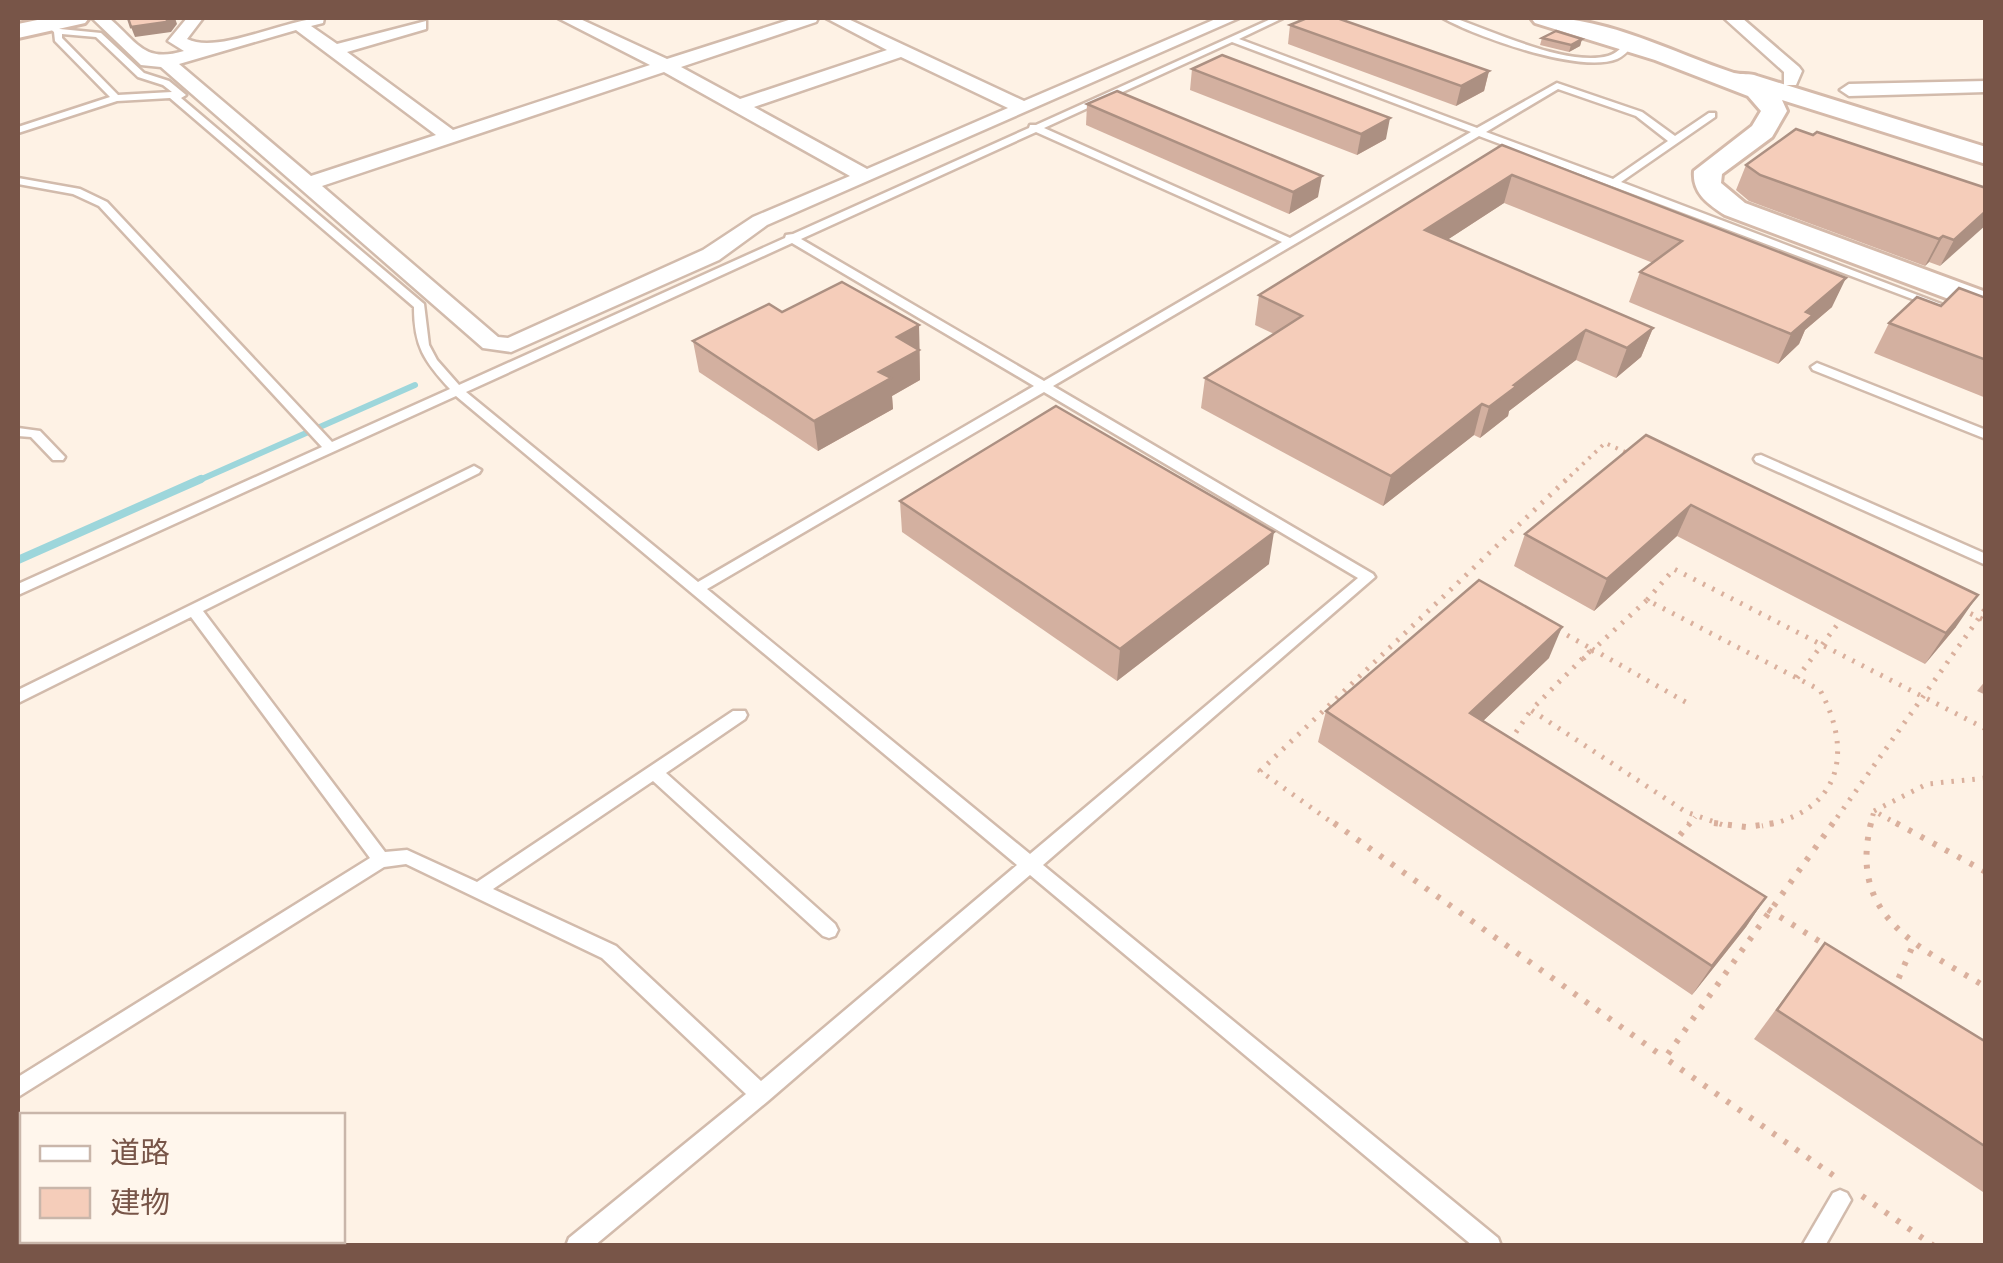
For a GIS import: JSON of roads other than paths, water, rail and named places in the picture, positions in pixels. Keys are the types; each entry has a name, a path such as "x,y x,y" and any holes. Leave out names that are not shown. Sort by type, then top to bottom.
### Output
{"street":[{"path":"100,18 147,61 166,62 322,18"},
{"path":"166,62 176,41 195,18"},
{"path":"566,18 665,65 866,176"},
{"path":"765,18 783,26"},
{"path":"308,184 810,18"},
{"path":"834,18 1020,108"},
{"path":"166,62 491,343 511,345 711,255 760,221 1231,18"},
{"path":"1543,18 1641,48 1843,100"},
{"path":"1585,18 1790,81 1986,156"},
{"path":"1729,19 1793,71 1790,81"},
{"path":"18,27 53,21"},
{"path":"298,24 448,136"},
{"path":"333,51 420,25"},
{"path":"176,41 193,49 220,47"},
{"path":"1641,48 1757,90 1769,100 1774,112 1762,131"},
{"path":"738,106 901,52"},
{"path":"1986,86 1843,100 1806,108 1762,131 1708,171 1708,183 1716,196 1757,219 1986,302"}],"lane":[{"path":"18,590 1279,18"},
{"path":"1447,18 1572,58 1607,60 1641,48"},
{"path":"1469,18 1582,53 1641,48"},
{"path":"53,21 58,39 116,98"},
{"path":"53,21 98,35 141,74 180,93 207,116 211,126"},
{"path":"1230,39 1948,309"},
{"path":"697,589 1557,86 1640,114 1674,141"},
{"path":"18,130 116,98 172,95 420,306 419,338 428,358 458,391 1490,1246"},
{"path":"1614,184 1712,115"},
{"path":"1033,128 1288,242"},
{"path":"18,181 76,191 103,204 330,447"},
{"path":"577,1246 1368,577 790,237"},
{"path":"1817,367 1986,436"},
{"path":"18,432 34,434 58,458"},
{"path":"1761,459 1986,560"},
{"path":"18,697 474,470"},
{"path":"193,610 381,860"},
{"path":"478,890 739,715"},
{"path":"654,772 829,930"},
{"path":"18,1088 381,860 407,857 609,952 761,1094"},
{"path":"1813,1246 1845,1190"}],"waterway":[{"path":"195,482 415,385"},
{"path":"18,560 201,479"}]}
